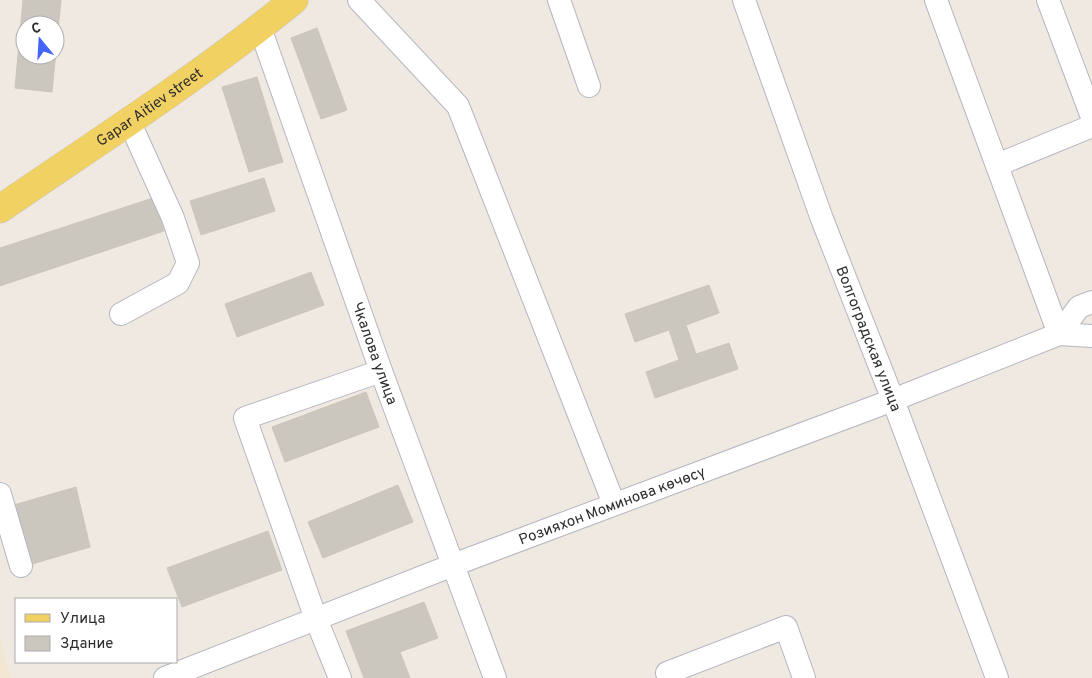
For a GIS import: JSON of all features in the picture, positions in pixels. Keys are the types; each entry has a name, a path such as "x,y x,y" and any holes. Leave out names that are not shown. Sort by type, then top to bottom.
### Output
{"main road":[{"name":"Gapar Aitiev street","path":"0,209 260,28 294,0"}],"street":[{"path":"359,0 458,106 614,504"},
{"path":"559,0 589,86"},
{"name":"Волгоградская улица","path":"744,0 822,219 894,400 997,678"},
{"path":"936,0 1059,334"},
{"path":"1048,0 1092,117"},
{"name":"Чкалова улица","path":"260,28 381,370 495,678"},
{"path":"121,314 178,283 188,263 174,218 129,121"},
{"path":"997,164 1092,126"},
{"path":"1059,334 1079,307 1092,302"},
{"name":"Розияхон Моминова көчөсү","path":"165,678 453,565 894,400 1059,334 1092,336"},
{"path":"340,678 316,620 244,418 381,370"},
{"path":"0,494 21,566"},
{"path":"669,678 667,673 786,627 804,678"}],"shaded area":[{"path":"0,635 11,678 0,678"}],"building":[{"path":"23,0 61,0 60,15 22,15"},
{"path":"317,28 347,110 321,119 291,38"},
{"path":"17,65 55,65 52,92 15,88"},
{"path":"257,77 283,162 249,172 222,87"},
{"path":"264,178 275,211 201,235 190,201"},
{"path":"153,198 164,231 0,286 0,248"},
{"path":"311,272 324,305 237,337 225,304"},
{"path":"709,285 719,313 686,325 696,354 729,343 738,369 655,398 646,372 679,360 669,330 635,342 625,314"},
{"path":"366,392 379,427 285,462 272,427"},
{"path":"398,485 413,522 323,558 308,522"},
{"path":"76,487 90,547 32,564 14,505"},
{"path":"268,531 282,570 182,607 167,568"},
{"path":"424,602 438,638 400,652 410,678 364,678 346,631"}]}
